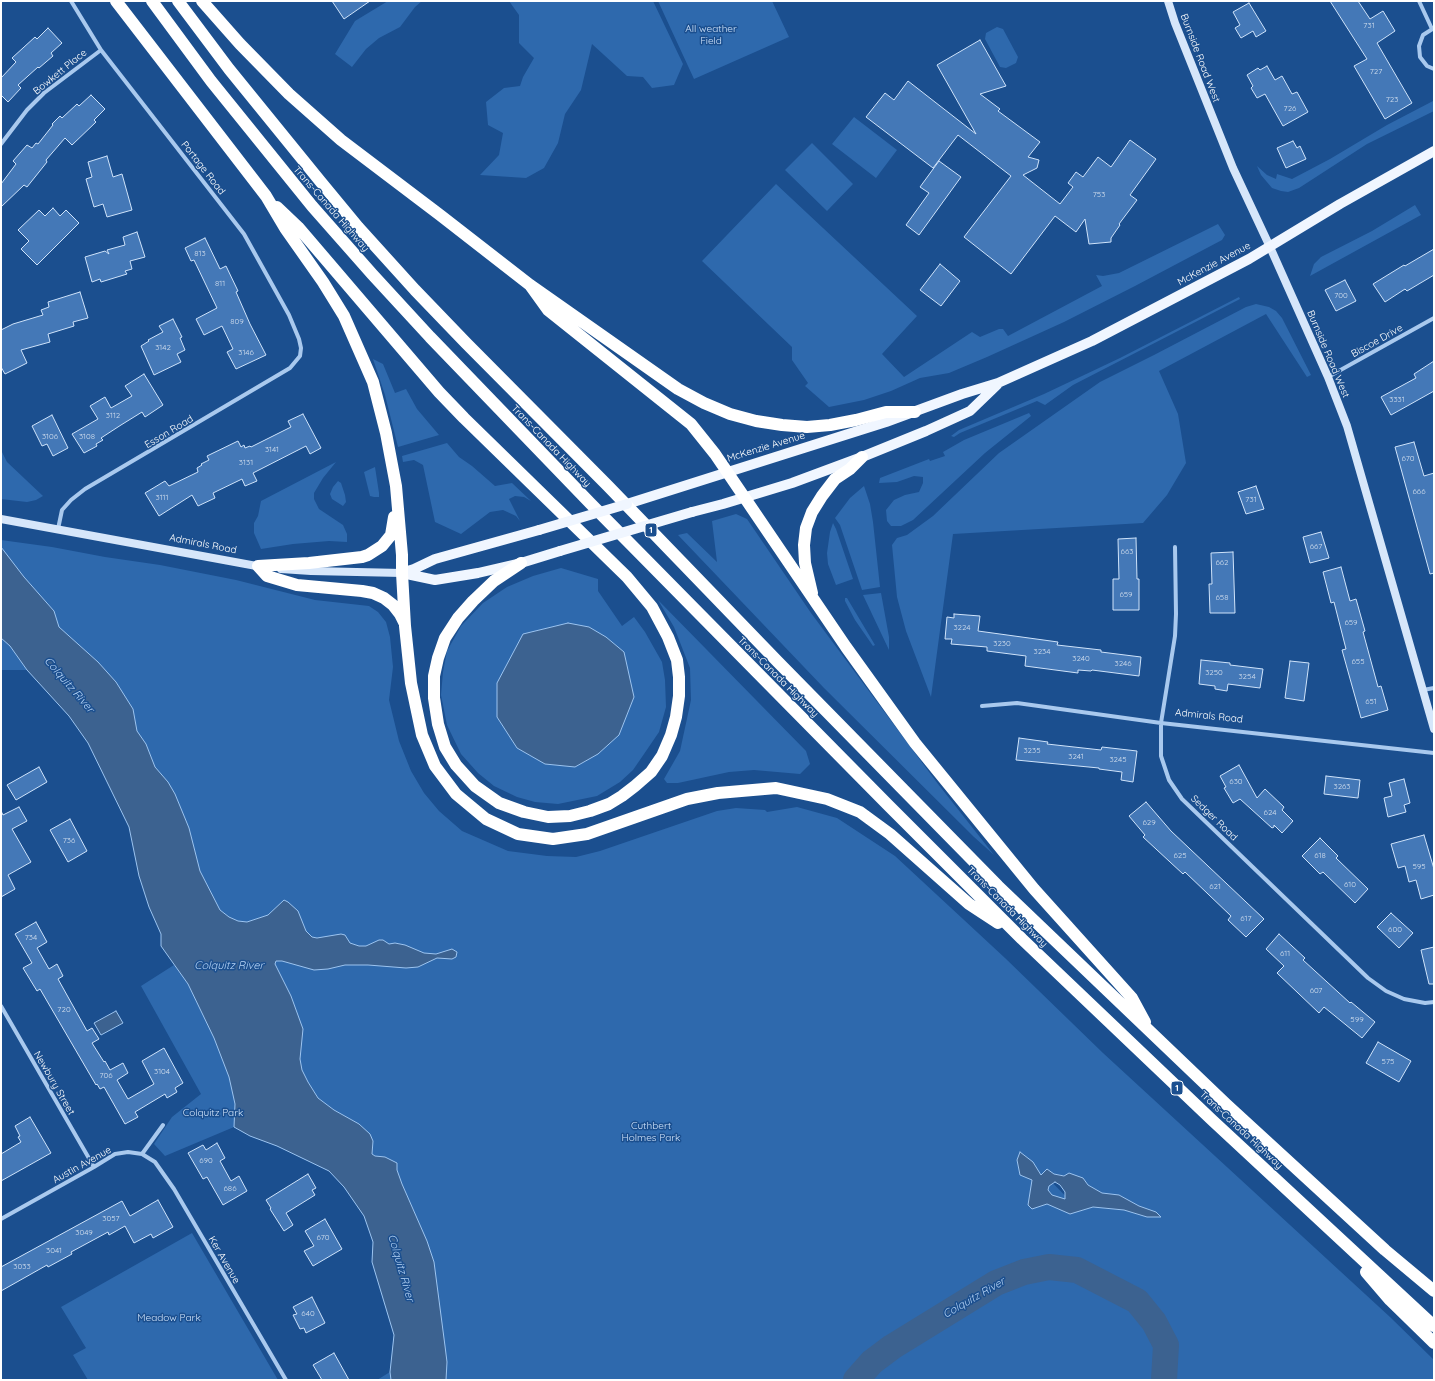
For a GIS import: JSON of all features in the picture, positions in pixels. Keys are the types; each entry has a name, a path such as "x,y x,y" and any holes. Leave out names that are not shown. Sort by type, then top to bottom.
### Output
{"highway":[{"path":"116,1 266,196 285,228 323,282 344,316 373,382 386,433 396,486 411,683 422,735 435,766 456,794 486,819 518,834 552,839 587,834 687,799 718,793 776,788 827,799 860,812 866,816 890,834 969,904 1022,939"},
{"name":"Trans-Canada Highway","path":"152,1 211,81 278,166 372,274 419,326 683,599 1022,939 1178,1089 1434,1326"},
{"name":"Trans-Canada Highway","path":"178,1 285,140 358,227 415,290 998,886 1152,1034 1327,1198 1434,1291"},
{"path":"202,1 240,44 289,94 341,140 530,284 678,389 704,403 730,414 756,421 782,425 807,427 830,425 886,412 915,412"},
{"path":"266,196 298,227 439,392 627,577 652,607 668,637 677,660 679,696 676,717 671,735 662,756 650,772 636,786 622,796 609,804 570,816 548,817 524,812 499,803 475,786 456,764 445,747 438,724 434,698 434,676 445,638 458,618 473,601 494,581 521,563"},
{"path":"530,284 548,310 691,424 727,472 846,647 915,743 1034,889 1132,998 1152,1034"},
{"path":"814,600 805,563 804,545 806,528 812,512 835,479 850,469 862,457"},
{"path":"258,566 309,563 368,555 382,546 391,535 394,519 396,486"},
{"path":"258,566 267,576 297,585 362,590 373,593 384,598 393,605 400,614 406,626"},
{"path":"1334,1234 1390,1300 1434,1343"}],"main road":[{"name":"McKenzie Avenue","path":"539,530 598,513 886,422 962,394 998,383 1092,341 1182,295 1270,247 1340,204 1434,151"},
{"name":"McKenzie Avenue","path":"560,551 792,483 862,457 970,411 998,383"},
{"name":"Admirals Road","path":"402,573 414,570 434,559 539,530"},
{"name":"Admirals Road","path":"402,573 435,580 478,573 521,563 560,551"}],"street":[{"name":"Portage Road","path":"71,1 101,50 244,234 289,315 299,339 301,348 300,356"},
{"name":"Burnside Road West","path":"1168,1 1175,23 1233,168 1328,377 1347,426 1434,729"},
{"path":"1419,1 1433,29 1423,36 1419,46 1420,57 1427,66 1434,69"},
{"name":"Bowkett Place","path":"1,144 27,110 44,93 101,50"},
{"name":"Biscoe Drive","path":"1328,377 1434,318"},
{"name":"Esson Road","path":"58,529 62,510 71,500 85,489 290,368 296,363 300,356"},
{"name":"Admirals Road","path":"1,519 258,566 311,571 402,573"},
{"name":"Sedger Road","path":"1175,547 1175,636 1162,723 1161,756 1169,780 1182,800 1368,978 1386,991 1404,999 1424,1003 1434,1002"},
{"path":"1423,690 1434,688"},
{"name":"Admirals Road","path":"982,706 1017,703 1162,723 1434,753"},
{"name":"Newbury Street","path":"1,1006 94,1167"},
{"path":"142,1154 164,1125"},
{"name":"Austin Avenue","path":"1,1219 115,1154 128,1152 142,1154"},
{"name":"Ker Avenue","path":"142,1154 155,1162 174,1189 286,1380"}],"green space":[{"path":"388,1 422,1 415,7 400,27 379,38 366,49 352,67 335,54 355,21"},
{"path":"509,1 653,1 683,64 674,85 652,88 643,77 627,76 592,44 581,90 565,114 558,143 544,168 526,178 480,175 499,155 503,133 488,125 486,102 504,88 520,86 523,77 534,58 519,43 519,15"},
{"name":"All weather Field","path":"658,1 772,1 789,37 694,79"},
{"path":"997,27 1003,29 1018,57 1016,63 1006,68 1000,67 985,39 986,33"},
{"path":"1434,99 1434,111 1367,144 1299,188 1288,192 1272,188 1261,175 1257,166 1267,175 1276,179 1277,174 1292,179 1330,159 1387,125 1433,101"},
{"path":"854,117 897,150 876,178 832,144"},
{"path":"812,143 853,184 827,211 785,170"},
{"path":"776,184 917,316 882,354 904,377 972,332 980,337 999,329 1003,329 1008,336 1102,286 1096,275 1103,276 1119,273 1218,224 1225,235 1222,240 1135,286 1064,322 987,357 949,373 920,378 891,391 864,400 829,407 805,386 808,383 792,360 792,347 702,261"},
{"path":"1415,205 1421,215 1310,276 1314,264 1321,257 1372,231"},
{"path":"1239,297 1240,299 1073,385 1045,405 1037,401 960,433 954,437 951,436 959,430 1044,394 1120,358"},
{"path":"1256,304 1269,307 1276,311 1282,318 1311,375 1307,377 1266,314 1159,371 1178,414 1186,463 1167,495 1143,523 953,534 931,697 906,631 897,597 892,545 897,538 907,535 933,516 999,453 1100,382 1246,307"},
{"path":"373,359 383,364 395,393 406,389 417,409 439,435 398,447 385,395"},
{"path":"1029,413 1031,416 985,453 913,520 901,526 891,526 887,521 886,510 894,500 905,495 919,492 923,483 923,477 914,476 897,482 879,483 880,478 929,459 930,461 945,456 943,452 964,440"},
{"path":"447,443 459,457 495,486 512,483 531,501 524,497 515,496 509,499 520,521 516,516 503,510 490,512 461,534 435,522 423,465 414,460 403,462 402,456"},
{"path":"1,450 7,462 43,496 36,500 27,502 1,499"},
{"path":"336,462 323,478 314,493 314,499 319,509 343,525 347,534 347,542 329,541 293,544 261,549 254,533 254,523 258,516 261,501"},
{"path":"375,467 379,497 370,496 364,472"},
{"path":"338,481 341,483 345,495 346,502 343,506 332,499 330,494"},
{"path":"864,486 870,504 873,522 880,587 862,590 840,525 835,518 850,498"},
{"path":"736,514 747,519 811,613 938,784 994,855 824,688 678,535 687,533 717,562 712,521"},
{"path":"833,523 853,579 836,585 828,564 827,553"},
{"name":"Cuthbert Holmes Park","path":"1,540 160,565 236,580 315,600 369,606 378,612 386,622 390,637 393,667 389,700 399,741 411,771 424,793 439,811 462,831 508,851 547,856 576,857 600,851 717,811 736,808 765,810 767,812 797,807 837,818 895,856 1005,958 1103,1053 1390,1317 1434,1360 1434,1380 446,1380 375,1156 372,1154 373,1141 359,1124 334,1110 318,1098 1,569","holes":["1047,1169 1054,1174 1082,1178 1088,1185 1102,1193 1119,1195 1139,1206 1156,1212 1147,1217 1124,1210 1093,1207 1080,1211 1043,1173"]},
{"path":"561,568 598,579 598,591 622,626 634,617 645,632 662,662 665,680 666,707 659,732 633,770 620,782 597,796 558,804 535,802 517,797 494,786 478,773 461,754 447,725 441,695 447,651 461,626 483,603 507,587 533,576","holes":["568,623 589,627 606,637 624,652 598,754 575,767 545,764 517,748 497,717 523,634"]},
{"path":"881,593 889,637 889,650 863,595"},
{"path":"845,598 847,598 875,645 873,646 855,620 845,601"},
{"path":"658,600 806,751 810,764 800,774 754,770 729,772 678,783 667,783 664,779 680,751 691,700 690,668 674,627"},
{"path":"1,638 10,646 27,670 1,670"},
{"name":"Colquitz Park","path":"174,965 188,984 205,1018 338,1167 376,1231 413,1380 377,1380 390,1372 394,1335 372,1262 373,1242 364,1216 344,1187 329,1171 277,1146 250,1136 234,1127 165,1156 154,1144 172,1117 201,1094 141,986"},
{"name":"Meadow Park","path":"192,1233 278,1380 88,1380 73,1355 86,1348 61,1307"}],"water":[{"name":"Colquitz River","path":"1,547 24,577 54,611 59,627 98,662 116,682 133,709 137,731 146,744 155,767 168,782 175,794 189,828 200,871 220,910 229,917 238,921 247,922 268,915 284,900 298,911 306,931 312,937 317,938 341,934 345,935 350,943 359,946 366,946 379,940 383,940 389,944 395,943 405,945 424,953 436,954 452,949 457,952 456,957 452,959 437,958 418,967 406,968 345,965 328,969 314,970 282,961 276,961 275,964 291,996 303,1029 300,1059 302,1070 308,1082 318,1098 334,1110 359,1124 370,1134 373,1141 372,1154 375,1156 385,1157 397,1163 397,1170 402,1184 427,1241 434,1262 447,1362 446,1380 391,1380 390,1372 394,1335 372,1262 373,1242 364,1216 344,1187 329,1171 277,1146 250,1136 234,1127 235,1104 229,1077 214,1038 188,984 161,946 161,934 149,907 139,876 129,827 88,743 69,716 27,670 10,646 1,638"},
{"path":"568,623 589,627 606,637 624,652 634,697 619,735 598,754 575,767 545,764 517,748 497,717 497,683 523,634"},
{"path":"116,1011 123,1023 101,1035 94,1023"},
{"path":"1020,1152 1033,1162 1041,1175 1047,1169 1054,1174 1064,1176 1069,1173 1083,1178 1088,1185 1102,1193 1119,1195 1139,1206 1156,1212 1161,1217 1147,1217 1124,1210 1093,1207 1070,1214 1047,1204 1032,1209 1028,1205 1032,1180 1020,1175 1017,1160","holes":["1055,1182 1060,1185 1065,1192 1065,1199 1052,1195 1048,1190 1049,1186"]}],"building":[{"path":"332,1 370,1 344,19"},
{"path":"1330,1 1358,1 1370,19 1383,11 1395,31 1377,43 1412,103 1385,119 1354,66 1367,59"},
{"path":"1249,3 1266,31 1256,37 1253,31 1241,38 1235,28 1240,25 1233,12"},
{"path":"48,28 62,43 51,53 53,56 18,85 21,88 8,102 1,95 1,78 16,62 12,58 35,37 37,39"},
{"path":"980,40 1006,86 980,94 1000,109 998,111 1040,142 1028,157 1039,160 1037,168 1023,175 1060,204 1073,187 1068,183 1076,172 1083,177 1098,157 1111,167 1130,140 1156,159 1130,195 1137,200 1119,224 1120,225 1111,238 1111,242 1089,244 1085,219 1076,232 1055,216 1011,274 964,237 1011,176 958,135 933,168 866,117 885,93 894,100 908,81 976,134 937,65"},
{"path":"1267,66 1275,80 1282,76 1292,94 1297,92 1308,112 1283,126 1265,94 1257,98 1251,88 1253,86 1247,75 1258,68 1260,70"},
{"path":"91,95 105,109 94,120 96,122 72,145 65,138 46,160 47,162 27,187 24,185 1,207 1,184 16,164 13,161 27,145 32,148 36,143 38,144 53,125 52,124 60,116 62,118 77,104 79,106"},
{"path":"1293,141 1297,148 1300,146 1306,159 1286,168 1277,148"},
{"path":"107,156 113,177 122,174 132,210 107,217 103,204 94,207 86,179 92,177 88,162"},
{"path":"939,161 961,177 919,235 906,225 929,193 920,187"},
{"path":"53,208 60,216 66,210 79,223 37,265 21,249 29,241 18,230 39,210 45,216"},
{"path":"137,232 145,257 130,261 132,269 125,271 127,274 101,282 100,279 92,282 85,257 105,251 109,254 107,250 125,245 123,237"},
{"path":"205,238 220,269 226,266 238,291 236,292 250,324 266,355 236,369 227,352 233,349 222,326 204,335 196,319 217,308 194,260 191,261 185,248"},
{"path":"1434,249 1434,275 1407,291 1405,289 1385,302 1373,284"},
{"path":"940,264 960,281 941,306 920,290"},
{"path":"1345,280 1356,301 1336,311 1325,290"},
{"path":"80,292 88,318 73,322 74,326 48,334 50,342 21,350 27,363 5,374 1,367 1,330 13,324 43,315 41,310 49,307 48,302"},
{"path":"173,319 182,337 180,338 185,350 177,354 181,362 154,375 141,346 149,341 148,340 163,332 159,326"},
{"path":"1434,361 1434,391 1391,415 1381,397 1416,378 1414,374"},
{"path":"144,374 163,405 145,417 142,412 101,438 103,440 96,444 97,446 84,453 72,434 98,419 90,406 105,397 111,408 132,396 125,386"},
{"path":"303,414 321,448 310,454 306,446 253,473 257,481 245,486 242,479 213,493 215,498 198,506 192,495 159,516 145,493 165,481 169,486 198,472 197,468 209,460 207,456 238,441 241,447 244,445 245,448 251,447 291,427 288,421"},
{"path":"52,415 68,448 53,456 47,444 42,446 32,426"},
{"path":"1414,442 1424,476 1434,473 1434,573 1430,574 1395,447"},
{"path":"1256,486 1264,509 1246,514 1238,492"},
{"path":"1321,532 1329,558 1310,563 1303,537"},
{"path":"1136,538 1137,579 1139,579 1139,610 1113,610 1113,579 1119,579 1118,539"},
{"path":"1233,552 1235,613 1210,613 1209,584 1212,584 1211,553"},
{"path":"1341,567 1350,601 1356,599 1365,631 1363,632 1378,687 1381,686 1388,710 1361,718 1342,650 1346,649 1334,602 1331,603 1323,572"},
{"path":"954,614 980,616 978,631 1058,642 1057,645 1101,650 1101,652 1141,657 1139,676 1092,670 1078,670 1078,673 1025,666 1026,656 987,651 987,647 951,644 952,639 945,639 947,617 954,618"},
{"path":"1201,660 1263,669 1260,688 1228,684 1227,691 1215,689 1215,686 1199,684"},
{"path":"1290,661 1309,663 1304,701 1285,698"},
{"path":"1019,738 1048,742 1047,744 1101,750 1102,747 1137,751 1133,782 1121,780 1122,772 1099,768 1016,760"},
{"path":"1239,765 1257,798 1265,789 1284,807 1282,810 1293,821 1282,833 1274,825 1272,828 1240,799 1233,803 1224,788 1226,787 1220,776"},
{"path":"39,767 47,782 16,800 7,785"},
{"path":"1326,776 1360,780 1358,798 1324,794"},
{"path":"1404,779 1410,803 1404,805 1406,812 1388,817 1384,798 1392,796 1389,783"},
{"path":"1146,802 1171,831 1264,919 1246,937 1228,920 1231,916 1185,872 1183,874 1143,837 1145,835 1129,816"},
{"path":"19,807 27,821 12,829 31,862 8,875 15,889 1,897 1,811 3,815"},
{"path":"70,819 87,851 68,862 50,830"},
{"path":"1424,835 1434,869 1434,895 1421,899 1416,880 1409,882 1405,866 1398,868 1391,844"},
{"path":"1320,838 1338,856 1336,858 1368,889 1355,903 1323,872 1320,874 1302,856"},
{"path":"1391,913 1413,933 1399,948 1377,927"},
{"path":"36,922 47,942 37,948 49,969 57,964 63,976 58,979 87,1031 92,1028 99,1039 92,1043 110,1070 123,1063 128,1073 117,1080 128,1099 154,1084 142,1061 164,1048 183,1083 175,1088 177,1092 167,1098 165,1094 135,1112 138,1117 125,1124 104,1087 100,1089 97,1084 96,1085 40,989 37,991 23,968 32,963 15,934"},
{"path":"1279,934 1305,958 1303,960 1350,1003 1351,1002 1375,1022 1362,1038 1324,1007 1319,1013 1277,973 1284,966 1266,949"},
{"path":"1434,947 1434,984 1429,984 1421,950"},
{"path":"1378,1042 1411,1061 1399,1082 1366,1063"},
{"path":"30,1117 51,1153 1,1181 1,1154 21,1142 15,1126"},
{"path":"217,1143 225,1158 220,1161 231,1181 239,1176 247,1191 223,1205 207,1177 203,1179 188,1153 203,1145 206,1150"},
{"path":"308,1174 316,1188 312,1190 315,1195 286,1213 293,1225 284,1231 266,1200"},
{"path":"158,1200 173,1227 153,1238 151,1234 134,1243 125,1226 109,1235 108,1232 71,1252 72,1254 48,1267 47,1265 1,1291 1,1267 122,1201 130,1216"},
{"path":"325,1219 342,1249 313,1266 304,1251 314,1246 305,1231"},
{"path":"312,1297 325,1323 306,1333 304,1328 300,1329 293,1315 297,1314 293,1307"},
{"path":"334,1353 349,1380 322,1380 313,1365"}],"waterway":[{"name":"Colquitz River","path":"856,1380 872,1362 892,1347 996,1283 1024,1272 1049,1267 1077,1270 1137,1301 1154,1322 1166,1345 1164,1380"}]}
